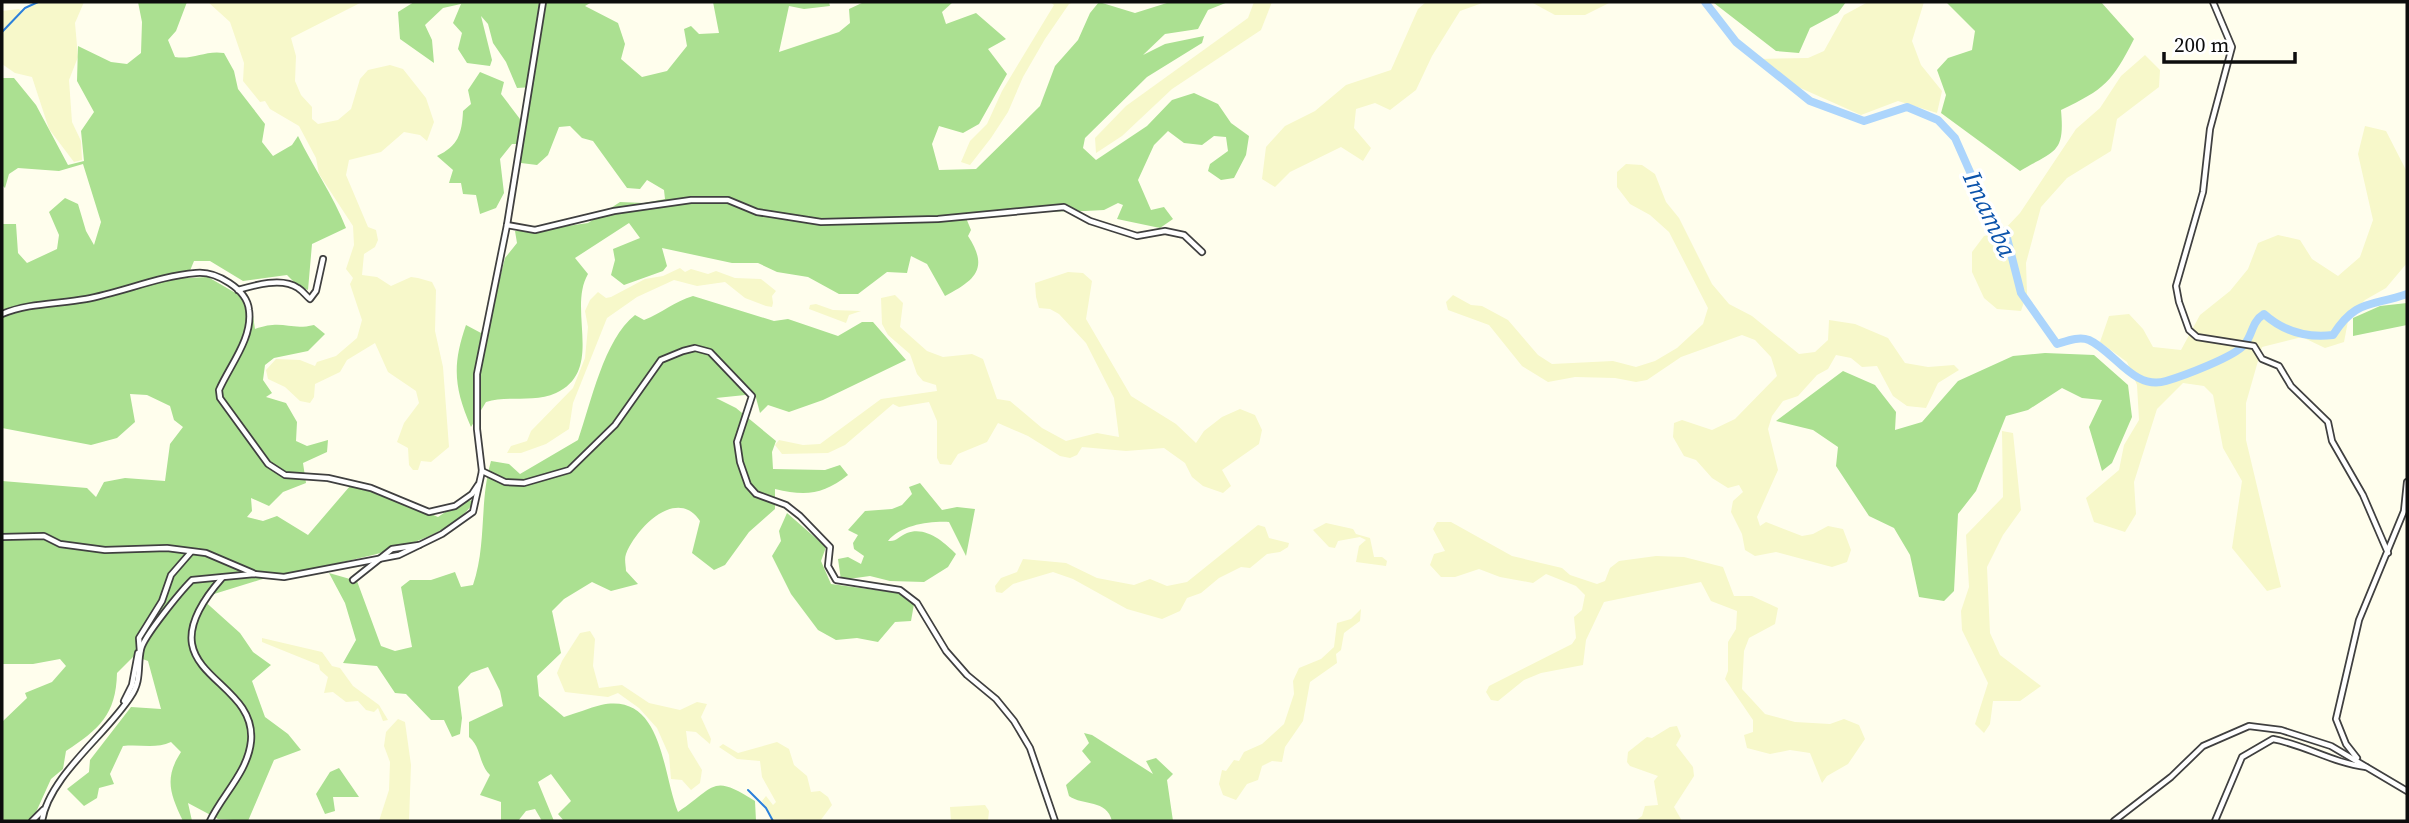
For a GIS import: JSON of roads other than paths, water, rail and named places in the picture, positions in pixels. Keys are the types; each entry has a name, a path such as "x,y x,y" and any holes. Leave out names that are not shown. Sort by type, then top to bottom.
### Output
{"street":[{"path":"140,651 149,635 192,580 254,574 284,577 399,555 473,512 482,471 477,429 477,374 507,225 543,2"},
{"path":"2213,2 2232,47 2210,129 2203,192 2178,275 2179,302 2189,330 2197,337 2254,346 2262,359 2279,366 2291,386 2328,422 2332,441 2362,495 2388,553"},
{"path":"507,225 535,230 614,211 691,200 728,200 781,217 821,222 938,219 1064,207 1090,221 1137,236 1166,231 1184,235 1202,252"},
{"path":"238,290 264,283 287,284 297,287 310,299 316,291 323,259"},
{"path":"2,314 16,309 88,299 197,272 216,276 238,290 249,310 249,325 218,394 275,470 295,478 328,478 371,488 429,512 447,509 468,498 476,491 482,471"},
{"path":"482,471 505,482 524,483 562,474 615,425 661,360 695,348 710,352 752,396 737,442 748,485 756,494 786,505 816,529 830,547 828,566 836,580 900,590 917,603 946,651 967,675 996,699 1014,721 1030,748 1055,821"},
{"path":"2360,761 2346,744 2336,719 2359,620 2404,511 2407,482"},
{"path":"2,537 44,536 60,544 105,550 167,548 192,551 228,560 254,574"},
{"path":"32,821 44,810 72,767 122,708 137,684 139,638 162,601 173,571 192,551"},
{"path":"353,580 379,559"},
{"path":"210,821 239,774 251,741 251,727 231,694 200,665 193,652 198,611 222,578"},
{"path":"2114,821 2171,777 2203,746 2249,726 2281,730 2331,746 2407,791"},
{"path":"2215,821 2242,757 2273,739 2299,744 2348,765 2370,768"},
{"path":"42,821 44,810"}],"waterway":[{"path":"2,32 25,8 38,2"},
{"name":"Imamba","path":"1705,2 1736,42 1810,101 1864,121 1907,107 1938,120 1955,138 1990,217 2007,238 2021,293 2057,344 2077,339 2089,340 2134,375 2155,383 2196,371 2238,350 2264,314 2296,332 2314,336 2333,335 2341,323 2357,310 2407,294"},
{"path":"748,790 766,808 773,821"}]}
